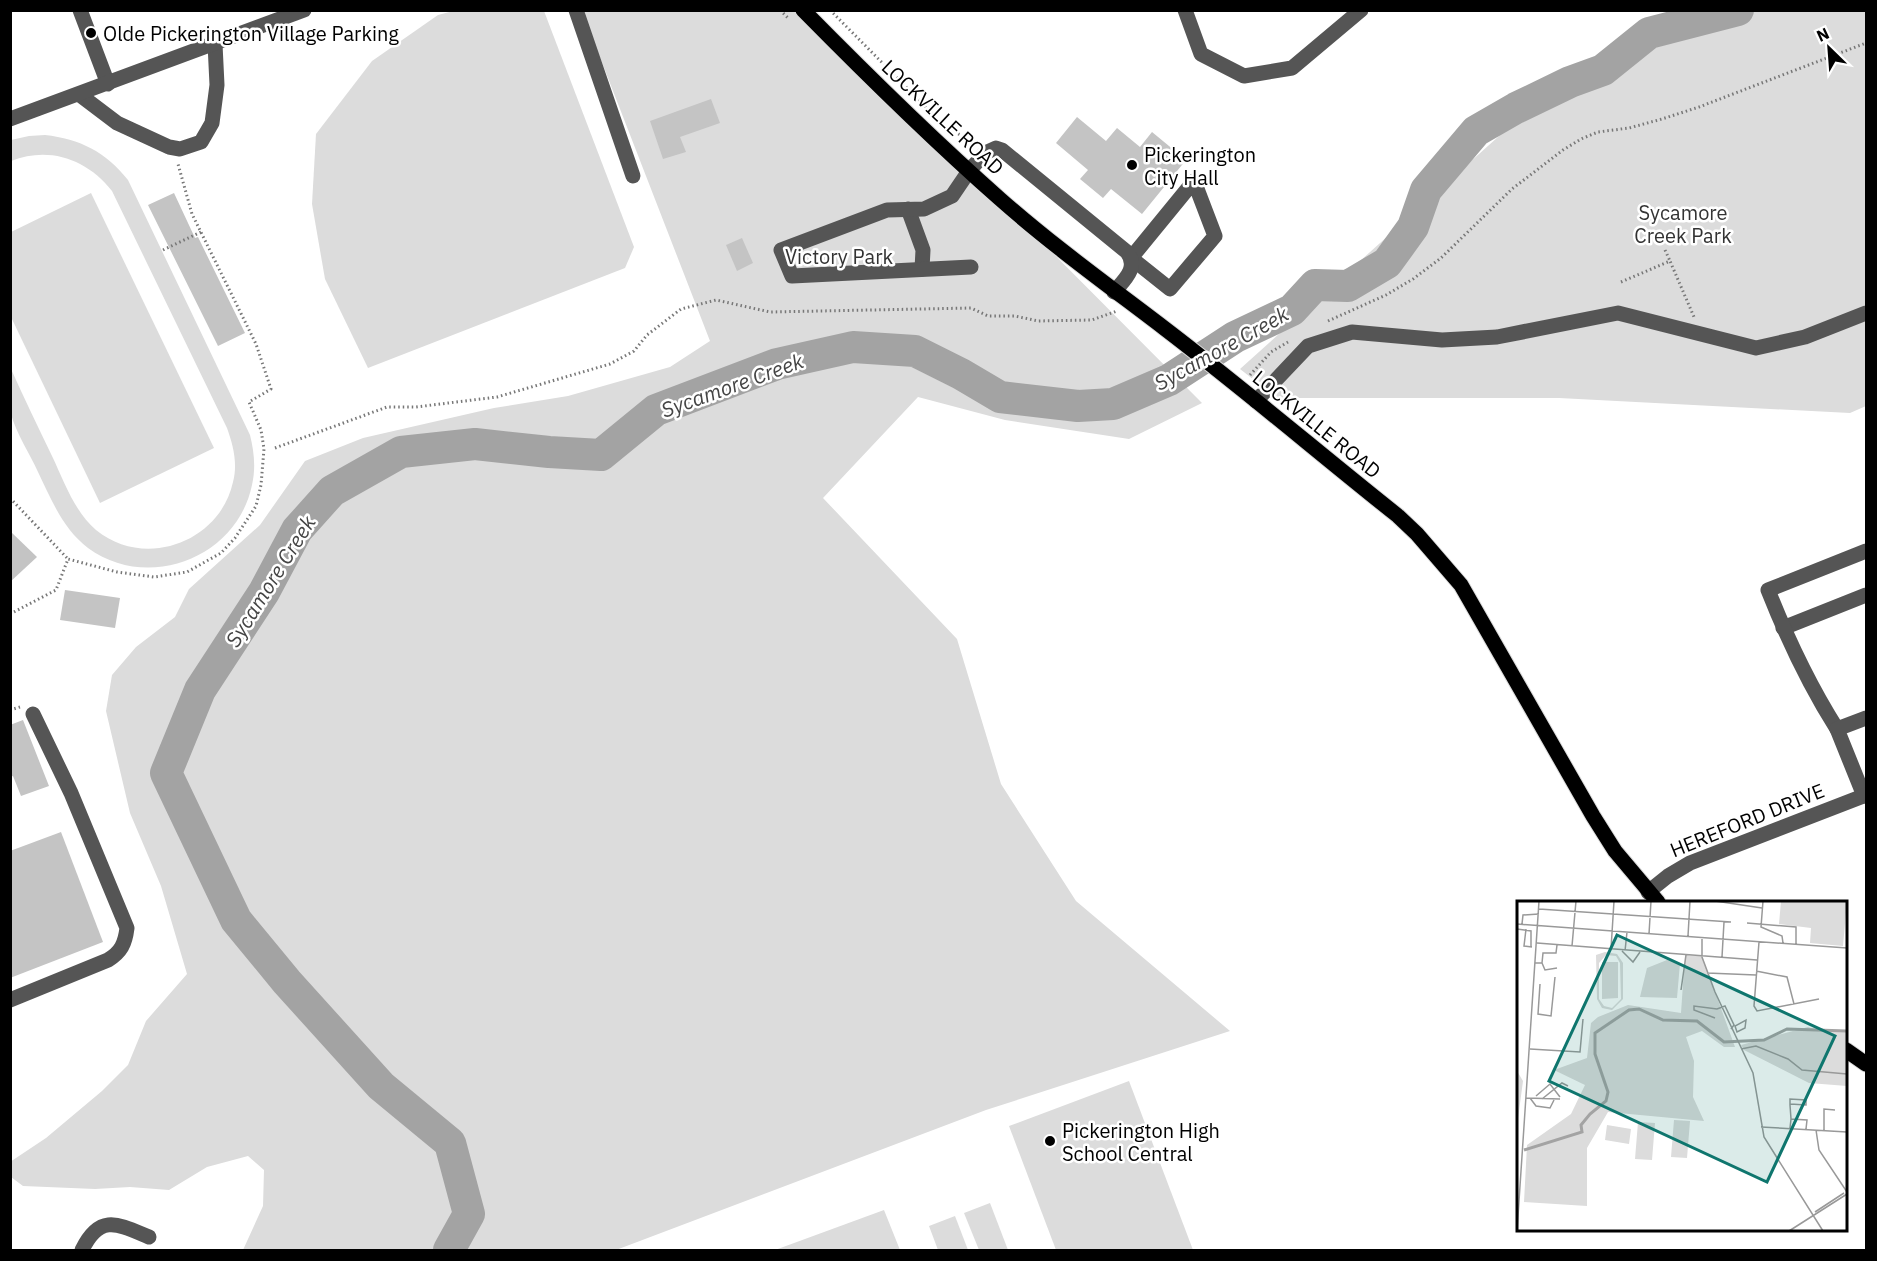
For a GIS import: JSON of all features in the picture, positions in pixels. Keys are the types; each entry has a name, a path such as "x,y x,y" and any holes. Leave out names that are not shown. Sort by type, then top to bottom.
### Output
{"main road":[{"name":"LOCKVILLE ROAD","path":"803,10 969,171 1038,231 1114,292 1163,327 1398,516 1461,585 1593,816 1615,851 1653,897"},
{"path":"1847,1051 1866,1064"}],"street":[{"path":"80,10 108,84"},
{"path":"10,120 304,10"},
{"path":"576,10 633,176"},
{"path":"1185,10 1201,54 1244,76 1292,68 1361,10"},
{"path":"80,95 117,123 173,148 180,149 201,142 212,123 217,86 215,44"},
{"path":"971,267 792,276 781,250 887,210 924,209 952,196 969,171 990,149 996,148 1002,150 1117,243 1131,258 1170,289 1215,237 1194,181 1131,258 1130,272 1114,292"},
{"path":"908,209 923,250 922,269"},
{"path":"1256,401 1308,346 1352,332 1442,340 1497,337 1618,313 1756,348 1805,337 1866,313"},
{"path":"1865,796 1837,729 1819,701 1783,628 1768,590 1866,550"},
{"path":"1783,628 1866,595"},
{"path":"10,1000 118,954 125,942 127,928 71,793 33,714"},
{"path":"1837,729 1866,718"},
{"name":"HEREFORD DRIVE","path":"1653,897 1668,876 1698,860 1865,796"},
{"path":"82,1251 92,1232 108,1224 115,1223 149,1237"}],"path":[{"path":"830,10 935,116"},
{"path":"1327,322 1386,295 1413,279 1440,258 1512,189 1581,139 1598,132 1629,128 1699,107 1866,43"},
{"path":"943,123 950,130 977,142"},
{"path":"10,498 68,559 117,572 154,578 187,572 221,553 235,538 256,506 261,485 264,449 261,430 249,402 271,389 256,344 192,214 173,148"},
{"path":"163,250 201,232"},
{"path":"1665,250 1694,315 1696,333"},
{"path":"1621,282 1670,261"},
{"path":"275,448 387,407 416,407 497,397 610,364 634,351 648,334 681,309 716,300 770,312 970,308 988,316 1015,316 1038,321 1092,320 1132,304"},
{"path":"1248,378 1271,352 1290,341"},
{"path":"10,614 56,590 68,559"}],"green space":[{"path":"457,10 544,11 634,247 625,268 368,368 325,279 312,204 316,134 372,61 438,15"},
{"name":"Victory Park","path":"582,11 803,11 999,199 1202,403 1129,439 1005,420 918,397 823,498 957,639 1001,784 1076,901 1230,1031 986,1110 616,1250 243,1250 263,1206 264,1170 248,1156 207,1167 169,1190 130,1187 95,1189 23,1186 11,1177 10,1162 46,1138 102,1091 128,1065 146,1021 187,974 161,886 130,813 106,711 112,675 136,647 175,617 189,589 260,525 305,461 363,438 494,408 568,396 670,367 710,341"},
{"name":"Sycamore Creek Park","path":"1742,11 1866,11 1866,406 1850,413 1559,398 1277,398 1240,369 1529,109 1658,25"},
{"path":"45,135 70,140 91,148 111,162 128,180 250,435 254,472 243,510 228,532 209,549 187,560 162,567 137,567 112,561 88,548 71,532 58,513 13,421 9,403 11,369 65,485 82,514 96,530 115,542 136,548 157,548 178,544 197,534 213,520 225,503 233,482 235,461 227,428 112,191 91,171 66,158 39,155 11,161 11,140"},
{"path":"91,193 214,448 100,503 11,317 11,232"},
{"path":"1129,1081 1193,1250 1056,1250 1009,1126"},
{"path":"990,1203 1008,1250 979,1250 964,1213"},
{"path":"884,1210 900,1250 775,1250"},
{"path":"955,1216 968,1250 938,1250 929,1226"}],"building":[{"path":"711,99 720,123 680,137 686,152 663,159 650,121"},
{"name":"Pickerington City Hall","path":"1077,117 1106,141 1117,128 1140,147 1152,132 1186,160 1142,214 1111,189 1103,198 1080,179 1088,170 1056,143"},
{"path":"174,193 245,333 218,346 148,205"},
{"path":"742,238 753,263 737,271 726,245"},
{"path":"10,531 37,557 10,582"},
{"path":"65,590 120,598 115,628 60,620"},
{"path":"23,720 49,786 21,796 13,776 10,777 10,725"},
{"path":"61,832 103,942 10,978 10,851"}],"waterway":[{"name":"Sycamore Creek","path":"449,1250 469,1214 450,1143 381,1086 287,982 236,920 166,773 200,690 264,592 297,530 332,491 401,452 475,444 601,455 656,410 777,364 853,347 915,351 1000,397 1078,406 1113,404 1169,380 1235,337 1292,310 1315,285 1348,286 1387,263 1413,227 1426,190 1476,131 1516,108 1570,82 1603,70 1649,33 1738,10"}],"place":[{"name":"Olde Pickerington Village Parking","path":"91,33"},
{"name":"Pickerington City Hall","path":"1132,165"},
{"name":"Pickerington High School Central","path":"1050,1141"}]}
